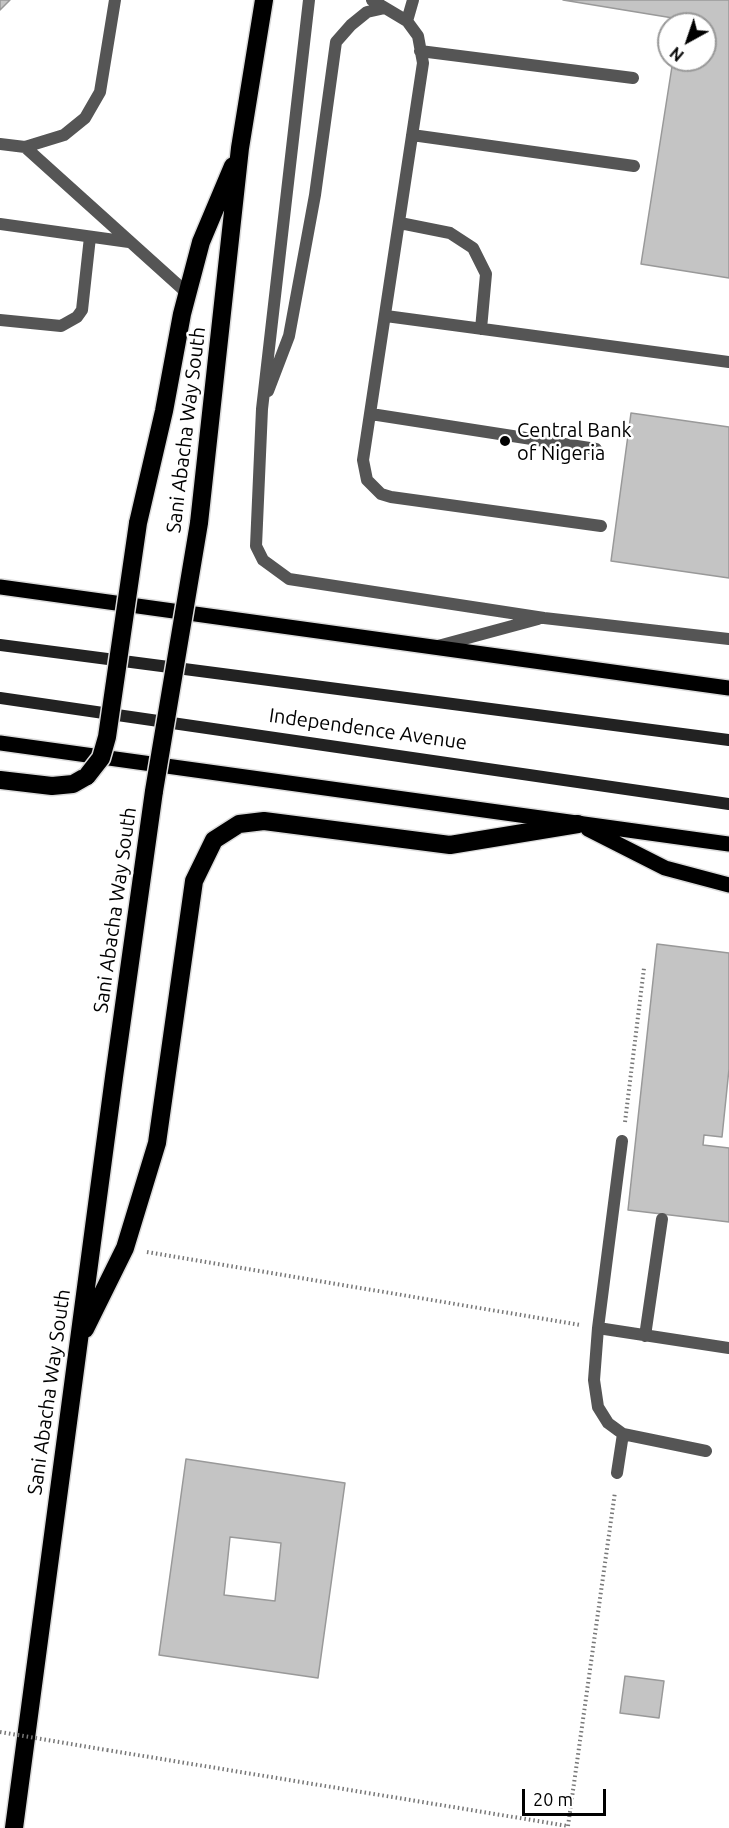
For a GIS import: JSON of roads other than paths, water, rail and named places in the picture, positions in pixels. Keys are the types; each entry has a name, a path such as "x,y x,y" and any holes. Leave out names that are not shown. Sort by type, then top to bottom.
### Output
{"highway":[{"name":"Sani Abacha Way South","path":"14,1828 154,791 199,523 240,148 264,0"},
{"path":"0,780 52,786 73,784 87,776 100,758 107,737 138,524 165,411 188,292 201,242 240,148"},
{"path":"78,1344 125,1248 157,1143 194,881 214,840 239,824 264,821 450,845 578,824"}],"main road":[{"path":"0,587 729,688"},
{"name":"Independence Avenue","path":"0,645 729,740"},
{"name":"Independence Avenue","path":"0,698 729,804"},
{"path":"0,743 729,844"},
{"path":"578,824 666,868 729,885"}],"lane":[{"path":"0,144 25,147 64,135 75,128 93,108 100,92 115,0"},
{"path":"309,0 262,410 256,546 263,560 275,572 289,579 544,618 725,640"},
{"path":"372,0 407,21 418,36 423,63 363,469 367,480 381,494 601,526"},
{"path":"407,21 413,0"},
{"path":"262,410 289,336 315,195 336,42 351,24 367,12 385,8"},
{"path":"420,51 633,78"},
{"path":"412,135 634,166"},
{"path":"25,147 129,242 188,292"},
{"path":"400,222 450,233 473,248 486,274 480,329"},
{"path":"0,224 129,242"},
{"path":"0,320 61,326 78,317 82,310 90,237"},
{"path":"386,316 729,362"},
{"path":"371,414 596,449"},
{"path":"433,647 544,618"},
{"path":"622,1141 598,1328 594,1380 598,1407 608,1423 623,1434 706,1451"},
{"path":"645,1336 663,1219"},
{"path":"598,1328 729,1348"},
{"path":"617,1473 623,1434"}],"place":[{"name":"Central Bank of Nigeria","path":"505,441"}]}
